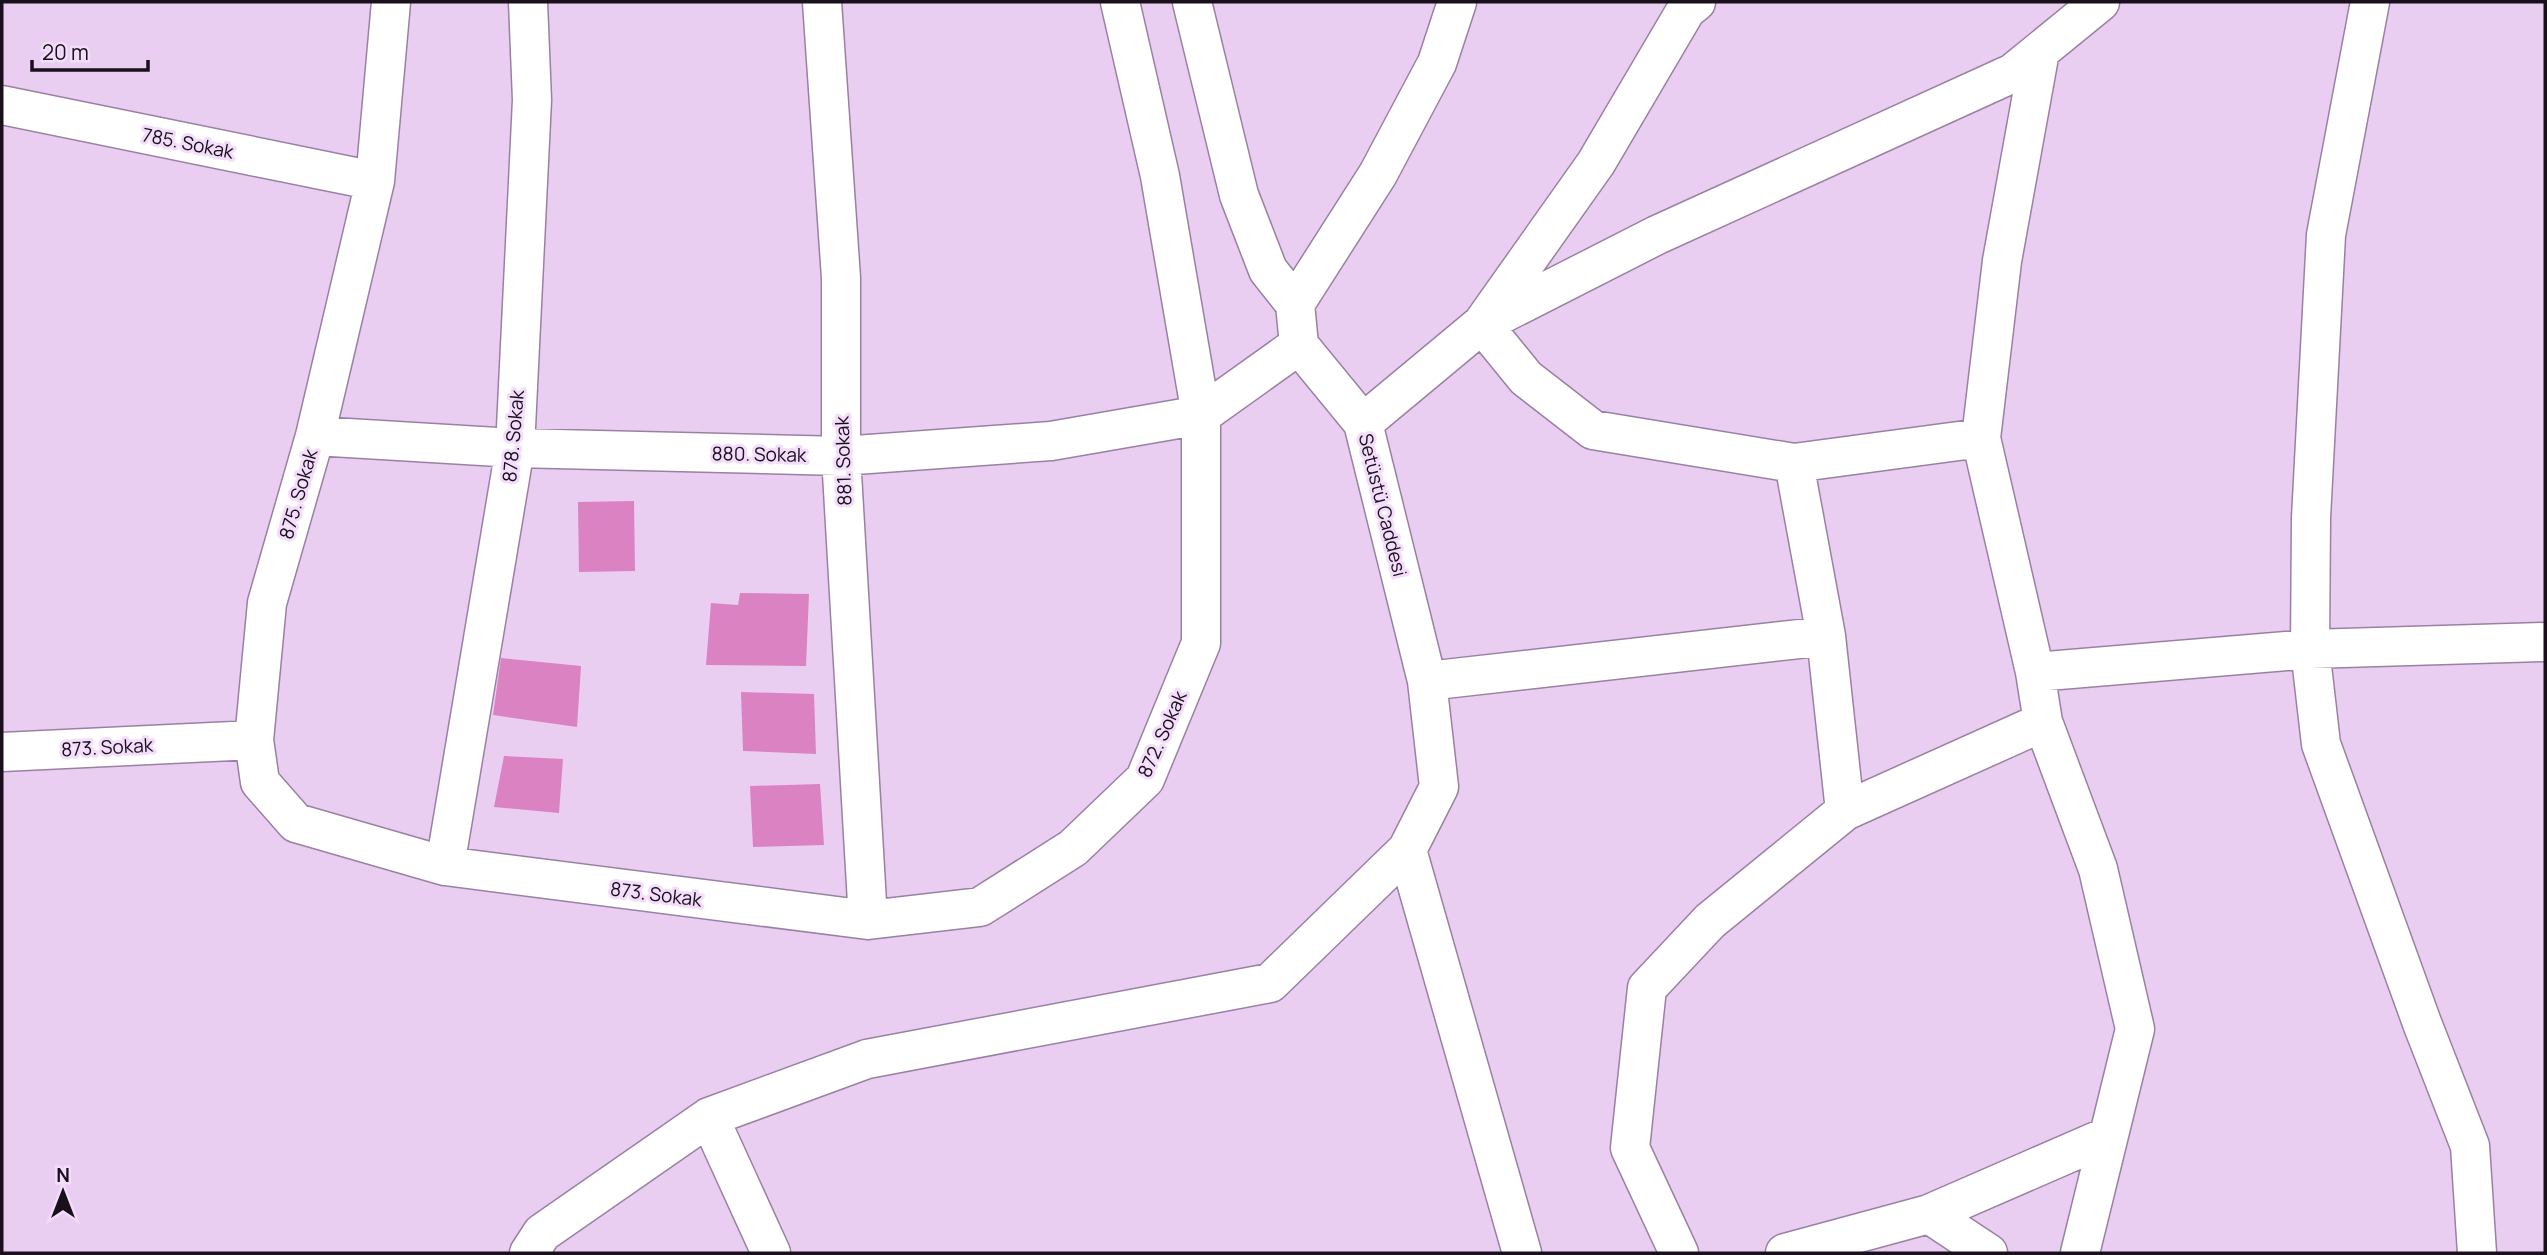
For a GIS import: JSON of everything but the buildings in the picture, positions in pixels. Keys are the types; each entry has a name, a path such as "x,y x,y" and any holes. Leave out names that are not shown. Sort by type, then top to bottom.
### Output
{"street":[{"name":"875. Sokak","path":"391,2 375,181 315,436 267,603 254,740 260,782 296,823 445,866"},
{"name":"878. Sokak","path":"445,866 515,448 532,100 528,2"},
{"name":"881. Sokak","path":"822,2 841,278 841,456 868,920"},
{"name":"872. Sokak","path":"868,920 980,907 1073,848 1145,779 1201,643 1201,415 1160,176 1120,2"},
{"path":"1192,2 1239,195 1268,270 1295,304 1299,345 1201,415"},
{"path":"1295,304 1385,161 1437,63 1457,2"},
{"path":"1482,324 1596,163 1686,10 1696,2"},
{"path":"1363,423 1482,324 1657,235 2013,73 2100,2"},
{"path":"2370,2 2326,235 2311,518 2310,649 2321,744 2422,1023 2470,1146 2477,1253"},
{"path":"2040,51 2002,261 1981,438 2035,672 2043,722 2098,869 2135,1029 2106,1138 2080,1253"},
{"name":"785. Sokak","path":"2,105 375,181"},
{"path":"1482,324 1526,378 1593,430 1794,463 1981,438"},
{"name":"Setüstü Caddesi","path":"709,1117 867,1059 1270,983 1407,850 1439,788 1427,681 1363,423 1299,345"},
{"name":"880. Sokak","path":"315,436 515,448 841,456 1051,441 1201,415"},
{"path":"1794,463 1826,636 1845,811"},
{"path":"1427,681 1826,636"},
{"path":"2035,672 2310,649 2545,642"},
{"path":"1679,1253 1630,1148 1647,988 1710,921 1845,811 2043,722"},
{"name":"873. Sokak","path":"2,752 254,740"},
{"path":"1407,850 1522,1253"},
{"name":"873. Sokak","path":"445,866 868,920"},
{"path":"528,1253 542,1233 709,1117 771,1253"},
{"path":"1785,1253 1929,1214 2106,1138"},
{"path":"1929,1214 1988,1253"}]}
